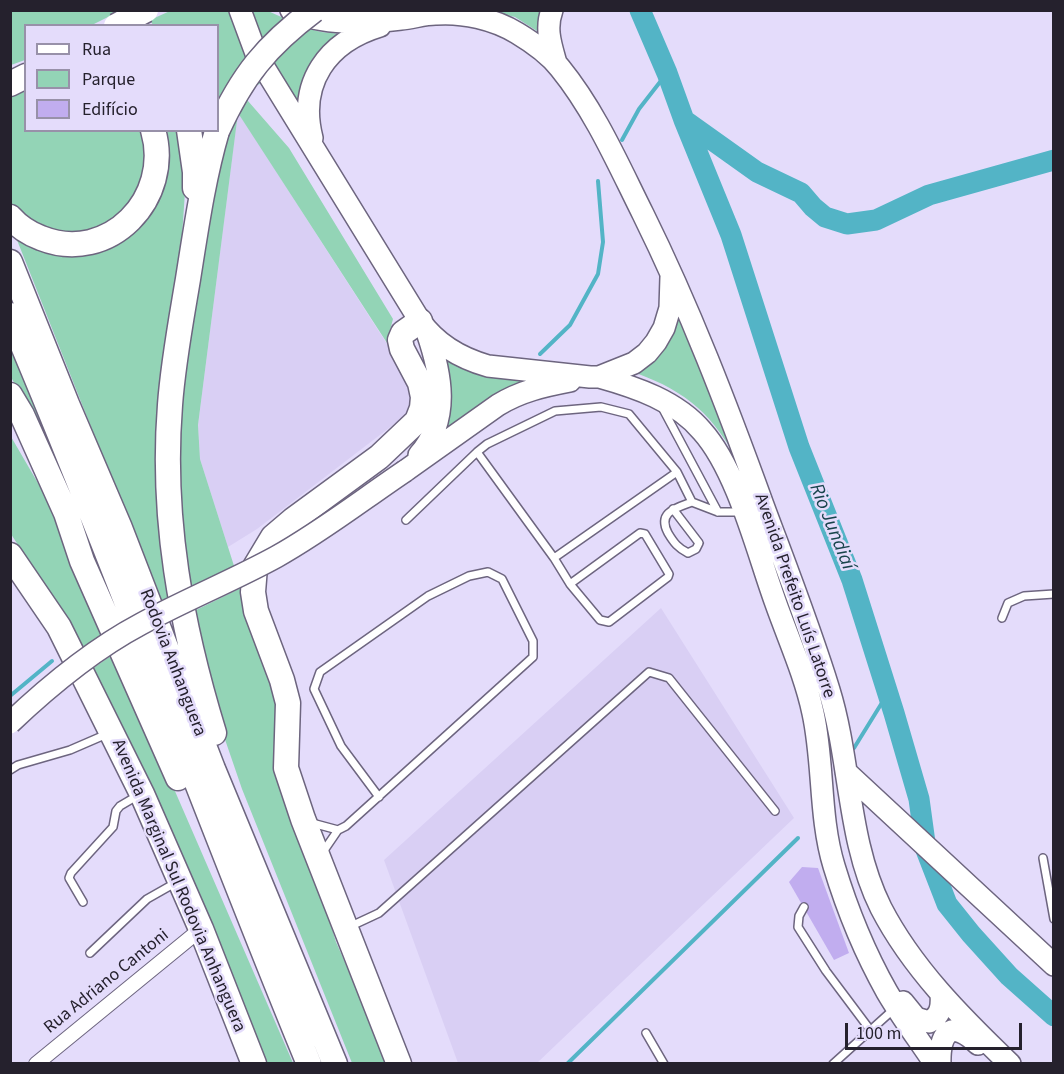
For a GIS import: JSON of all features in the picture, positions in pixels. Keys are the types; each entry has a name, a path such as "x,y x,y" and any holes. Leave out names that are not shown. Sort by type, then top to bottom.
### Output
{"highway":[{"path":"132,10 142,24"},
{"path":"120,24 146,10"},
{"path":"219,127 252,67 278,40 314,10"},
{"path":"10,72 24,66"},
{"path":"10,85 24,77"},
{"path":"10,217 33,235 53,243 71,246 93,242 110,235 130,220 142,205 151,188 156,169 157,151 153,132"},
{"path":"189,132 195,172 194,241"},
{"path":"217,132 205,176 174,365 167,452 170,514 179,596 195,671 262,887"},
{"name":"Rodovia Anhanguera","path":"10,262 120,528 213,769 335,1064"},
{"name":"Rodovia Anhanguera","path":"10,315 50,409 241,900 309,1064"},
{"path":"399,1064 303,819 286,768 284,758 288,703 256,611 253,591 255,567 273,537 379,457 417,421 423,397 420,383 402,349 400,340 403,333 423,326"},
{"path":"10,395 22,416 66,513 82,561 207,843 241,900"},
{"name":"Avenida Marginal Sul Rodovia Anhanguera","path":"10,555 59,627 142,794 201,929 254,1064"}],"main road":[{"path":"240,10 256,56 423,326 439,372 441,394 439,411 430,440 405,471"},
{"path":"291,10 320,20 401,19 451,14 493,22 514,31 556,63"},
{"path":"552,10 548,35 556,63"},
{"path":"315,150 308,123 312,85 318,70 327,57 341,44 367,30 401,19"},
{"name":"Avenida Prefeito Luís Latorre","path":"556,63 590,112 671,271 702,343 831,694 853,816 873,889 881,908 940,994 1010,1064"},
{"path":"10,723 49,687 105,645 162,613 277,556 340,517 511,397 535,388 594,377 634,363 647,353 664,328 670,308 671,271"},
{"name":"Avenida Prefeito Luís Latorre","path":"423,326 450,350 488,366 594,377 632,386 684,414 702,430 720,455 744,512 813,713 829,840 838,887 853,916 863,946 897,1007 935,1064"},
{"path":"846,772 1053,965"},
{"path":"853,916 895,989 916,1018 929,1022 934,1019 941,1008 940,994"},
{"path":"940,1064 942,1040 951,1031 957,1030 965,1032 998,1064"}],"street":[{"name":"Rua Adriano Cantoni","path":"36,1064 201,929"}],"lane":[{"path":"658,398 718,513"},
{"path":"406,520 487,444 555,411 601,407 629,414 677,472 692,502 718,513 744,512"},
{"path":"477,452 554,558 570,584 600,620 609,622 669,574 645,534 640,533 570,584"},
{"path":"554,558 677,472"},
{"path":"673,509 699,543 696,549 688,553 676,547 664,525 665,518 673,509 692,502"},
{"path":"323,870 325,849 338,830 346,826 379,797 533,657 533,640 502,579 488,572 469,576 428,596 320,672 314,689 341,746 379,797"},
{"path":"1002,618 1008,603 1024,596 1053,594"},
{"path":"347,928 379,913 649,672 669,678 775,811"},
{"path":"10,770 18,765 70,750 112,732"},
{"path":"84,902 69,878 71,873 113,827 116,812 120,806 142,794"},
{"path":"303,819 317,826 338,830"},
{"path":"1043,858 1053,919"},
{"path":"90,953 147,899 179,880"},
{"path":"804,907 799,916 798,927 826,971 871,1031"},
{"path":"833,1064 897,1007"},
{"path":"646,1033 664,1064"}],"shaded area":[{"path":"238,112 412,383 414,400 406,415 257,529 228,547 200,459 198,425"},
{"path":"661,608 794,818 537,1063 458,1063 384,860"}],"green space":[{"path":"120,10 94,24 24,24 24,60 11,65 11,11"},
{"path":"170,11 232,11 249,60 219,108 219,24 152,24 150,20"},
{"path":"247,11 268,11 288,20 261,44"},
{"path":"491,11 544,11 537,31 515,17"},
{"path":"302,27 341,34 304,113 270,56"},
{"path":"255,72 261,83 250,92 248,101 289,148 393,319 389,346 238,113 198,425 200,459 235,569 186,591 176,442 214,164"},
{"path":"24,88 24,132 147,132 151,164 127,218 69,242 11,213 11,93"},
{"path":"159,132 181,132 185,192 181,251 172,598 161,604 17,240 19,236 129,230"},
{"path":"681,310 740,465 720,433 698,408 671,388 636,373 653,361 665,346 675,329"},
{"path":"10,346 100,568 35,423 11,377"},
{"path":"445,359 486,375 530,381 434,445"},
{"path":"10,435 42,490 106,633 79,652 46,589 11,534"},
{"path":"241,588 277,687 281,710 273,763 275,773 320,889 336,942 371,1016 390,1063 352,1063 242,789 207,687 192,612"},
{"path":"115,653 293,1063 264,1063 89,671"}],"building":[{"path":"802,867 818,868 849,953 834,960 789,882"}],"waterway":[{"name":"Rio Jundiaí","path":"640,10 731,235 799,447 852,580 919,799 926,850 947,904 1009,976 1054,1016"},
{"path":"622,140 639,109 667,73"},
{"path":"684,120 757,172 801,193 825,217 847,224 876,220 929,195 1054,160"},
{"path":"540,354 570,325 598,274 603,242 598,181"},
{"path":"10,696 52,661"},
{"path":"854,748 888,693"},
{"path":"567,1064 798,838"}]}
